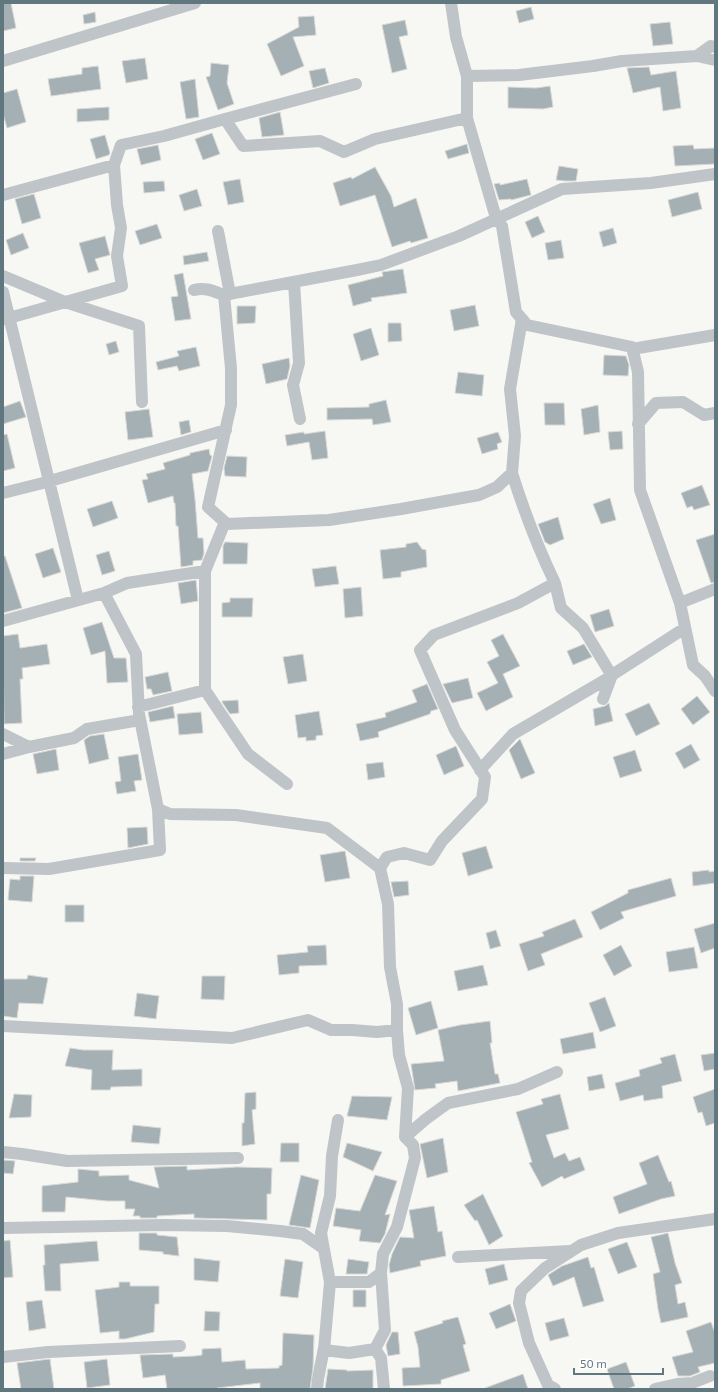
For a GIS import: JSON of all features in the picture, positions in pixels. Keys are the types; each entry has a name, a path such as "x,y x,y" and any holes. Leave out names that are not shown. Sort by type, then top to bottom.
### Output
{"street":[{"path":"3,61 161,8 195,3"},
{"path":"451,3 456,38 467,76 467,118 496,218 502,226 516,312 527,325 632,347 638,372 640,490 680,603 693,665 705,676 715,690"},
{"path":"697,56 711,46 715,47"},
{"path":"467,76 519,75 593,66 622,60 697,56 715,60"},
{"path":"6,318 122,286 117,256 121,228 117,205 114,165 121,145 164,136 356,84"},
{"path":"225,119 243,146 320,141 344,152 375,139 467,118"},
{"path":"3,195 114,165"},
{"path":"194,290 201,288 227,295 381,265 459,236 562,189 651,183 715,174"},
{"path":"218,231 227,295 231,368 231,405 208,507 224,522 227,524 329,520 401,509 479,495 497,487 512,473"},
{"path":"3,276 65,302 139,326 142,402"},
{"path":"294,282 299,363 293,385 300,419"},
{"path":"3,292 6,318 49,481 78,600"},
{"path":"522,319 510,389 515,436 512,473 523,508 555,583 561,608 583,628 612,676"},
{"path":"632,349 715,335"},
{"path":"638,424 656,403 682,402 704,415 715,413"},
{"path":"3,493 226,430"},
{"path":"224,522 205,571 205,690 248,754 287,784"},
{"path":"3,621 104,593 127,583 205,571"},
{"path":"380,868 387,857 404,853 430,860 442,841 482,799 485,777 455,730 420,650 434,635 518,603 555,583"},
{"path":"680,603 715,589"},
{"path":"3,868 49,869 160,850 158,809 138,707 136,654 104,593"},
{"path":"480,770 512,734 612,676 686,628"},
{"path":"603,699 612,676"},
{"path":"138,707 205,690"},
{"path":"3,754 28,747 74,738 87,729 140,720"},
{"path":"3,734 28,747"},
{"path":"158,809 170,814 236,815 327,828 380,868 388,904 390,967 397,1004 399,1056 408,1088 405,1137 412,1145 415,1158 397,1227 383,1254 381,1273 385,1330 375,1349"},
{"path":"3,1026 232,1038 308,1020 331,1030 377,1032 397,1030"},
{"path":"405,1137 448,1103 518,1089 558,1072"},
{"path":"317,1389 324,1348 330,1282 320,1233 330,1196 332,1156 338,1120"},
{"path":"3,1152 67,1161 238,1158"},
{"path":"555,1389 548,1385 529,1343 519,1303 521,1291 545,1268 581,1245 618,1233 715,1220"},
{"path":"3,1228 163,1225 227,1226 303,1234 323,1248"},
{"path":"458,1257 572,1251"},
{"path":"330,1282 369,1282 381,1273"},
{"path":"3,1357 48,1352 180,1346"},
{"path":"324,1348 324,1350 349,1353 375,1349"},
{"path":"375,1349 381,1358 384,1389"},
{"path":"655,1389 677,1384 692,1383 710,1376"}],"building":[{"path":"3,3 11,3 16,28 3,31"},
{"path":"531,7 534,19 519,23 516,11"},
{"path":"95,12 96,22 84,24 83,15"},
{"path":"314,16 316,35 293,37 304,66 281,76 267,44 299,27 298,17"},
{"path":"405,20 408,35 399,37 407,69 392,73 382,25"},
{"path":"670,22 673,44 653,46 650,24"},
{"path":"145,58 148,79 126,83 122,61"},
{"path":"211,63 229,65 227,83 234,104 218,110 206,77 210,76"},
{"path":"98,66 101,89 51,96 48,79 82,74 82,68"},
{"path":"649,67 651,75 676,71 681,108 663,111 660,87 633,93 627,68"},
{"path":"325,68 329,83 313,88 309,71"},
{"path":"195,79 199,117 186,119 180,82"},
{"path":"550,86 553,107 543,109 508,108 508,87 536,88"},
{"path":"17,89 26,122 7,128 3,114 3,93"},
{"path":"109,107 109,120 77,122 77,109"},
{"path":"280,112 284,135 262,137 259,118"},
{"path":"212,133 220,154 203,160 195,139"},
{"path":"105,135 110,153 109,155 96,159 90,139"},
{"path":"467,144 469,153 448,159 445,151"},
{"path":"158,145 161,160 141,165 137,149"},
{"path":"693,145 694,149 715,148 715,164 675,166 673,146"},
{"path":"559,166 578,169 576,181 556,180"},
{"path":"375,167 391,196 394,207 416,198 428,238 411,243 410,241 392,247 375,195 340,206 333,183 351,177 352,179"},
{"path":"240,179 244,202 228,205 223,182"},
{"path":"527,179 531,195 511,200 499,200 494,184 500,183 500,185"},
{"path":"164,181 165,191 144,193 143,182"},
{"path":"197,189 202,206 184,211 179,195"},
{"path":"698,192 702,209 672,217 668,200"},
{"path":"34,194 41,218 22,224 15,199"},
{"path":"538,216 545,232 532,238 525,222"},
{"path":"157,224 162,238 140,245 135,231"},
{"path":"613,228 617,243 603,247 599,232"},
{"path":"23,233 29,248 11,255 6,240"},
{"path":"105,236 110,255 95,259 99,270 88,273 79,243"},
{"path":"561,240 564,258 548,260 545,243"},
{"path":"207,252 209,261 184,265 183,256"},
{"path":"403,269 407,293 371,298 372,301 353,306 348,285 383,276 382,272"},
{"path":"183,273 191,319 175,321 171,297 178,296 174,275"},
{"path":"475,305 479,326 454,331 450,310"},
{"path":"237,306 256,306 255,323 237,324"},
{"path":"388,323 401,323 402,341 388,342"},
{"path":"371,328 379,355 361,361 353,334"},
{"path":"116,341 119,352 109,355 106,344"},
{"path":"196,347 200,366 179,371 177,366 158,370 156,362 179,356 177,351"},
{"path":"604,355 626,356 629,365 628,376 603,375"},
{"path":"289,358 290,366 287,379 266,384 262,364"},
{"path":"458,372 484,375 482,396 455,393"},
{"path":"386,400 391,422 373,425 372,419 327,420 327,408 369,407 369,404"},
{"path":"20,401 26,417 3,424 3,407"},
{"path":"544,403 564,403 565,425 545,425"},
{"path":"598,405 600,432 584,435 581,409"},
{"path":"149,409 153,437 128,440 125,412"},
{"path":"189,420 191,432 181,435 179,422"},
{"path":"325,431 328,458 312,460 309,442 287,446 285,435"},
{"path":"622,431 623,449 610,450 608,432"},
{"path":"498,432 502,442 497,444 498,449 482,454 477,438"},
{"path":"7,434 15,468 3,471 3,435"},
{"path":"209,449 210,455 212,456 208,471 192,474 198,538 203,538 204,553 202,560 193,561 193,565 181,567 178,526 176,526 175,503 173,496 148,503 142,480 148,479 146,474 165,469 163,463 190,455 190,453"},
{"path":"227,456 247,457 246,477 225,476 224,468"},
{"path":"702,485 710,505 694,510 692,506 687,508 681,493"},
{"path":"610,498 616,520 601,524 593,504"},
{"path":"112,501 118,518 93,527 87,509"},
{"path":"558,517 564,539 550,545 545,542 538,524"},
{"path":"715,534 715,582 711,583 696,540"},
{"path":"225,542 248,543 247,564 223,564 223,546"},
{"path":"417,542 422,549 426,550 427,567 401,572 401,577 383,579 380,550 406,547 406,544"},
{"path":"53,548 61,572 43,578 35,554"},
{"path":"109,551 115,571 102,575 96,555"},
{"path":"3,556 5,556 22,608 3,613"},
{"path":"336,566 339,584 315,587 312,569"},
{"path":"196,580 198,601 181,604 178,583"},
{"path":"361,587 363,616 345,618 343,589"},
{"path":"230,598 253,598 252,617 222,617 222,603 230,602"},
{"path":"609,609 614,626 595,632 590,615"},
{"path":"102,622 114,658 126,658 128,682 107,683 105,651 91,655 83,628"},
{"path":"18,634 20,648 47,644 50,664 22,668 23,679 20,679 22,723 4,724 3,636"},
{"path":"503,634 520,666 503,674 513,697 486,711 477,693 498,683 487,662 499,656 491,640"},
{"path":"584,644 592,657 573,665 567,651"},
{"path":"303,654 307,681 288,684 283,657"},
{"path":"168,672 172,691 153,695 151,689 147,689 145,677"},
{"path":"468,678 473,698 452,703 443,684"},
{"path":"427,684 438,709 431,711 430,714 378,732 379,737 360,741 356,724 386,717 385,713 417,702 412,690"},
{"path":"697,696 710,712 693,725 681,709"},
{"path":"238,700 239,713 230,714 222,702 222,701"},
{"path":"609,703 613,721 595,726 593,709 605,706"},
{"path":"649,703 660,724 636,736 625,714"},
{"path":"173,706 175,718 150,722 148,712"},
{"path":"319,711 323,735 316,736 316,740 306,741 306,737 298,738 295,715"},
{"path":"201,712 203,733 179,735 177,714"},
{"path":"104,734 109,759 89,764 84,740 90,736"},
{"path":"520,739 535,773 521,779 509,750"},
{"path":"691,744 700,760 684,769 675,753"},
{"path":"456,746 464,766 444,775 436,755"},
{"path":"56,749 59,770 37,774 33,754"},
{"path":"635,750 642,771 620,778 613,757"},
{"path":"138,754 142,780 134,781 136,791 117,794 115,782 121,781 118,757"},
{"path":"383,762 385,777 368,780 366,764"},
{"path":"147,827 148,844 128,848 127,828"},
{"path":"486,846 493,868 468,876 462,853"},
{"path":"345,851 350,878 325,882 320,855"},
{"path":"20,858 36,858 35,861 20,861"},
{"path":"709,870 709,872 715,871 715,883 693,886 692,872"},
{"path":"20,876 34,876 32,902 8,900 10,879 20,880"},
{"path":"671,878 676,896 621,912 624,918 600,930 591,912 628,893 628,890"},
{"path":"408,881 409,895 394,897 391,882"},
{"path":"65,905 84,905 84,922 65,922"},
{"path":"575,919 583,937 541,954 545,965 528,971 519,944 544,936 542,932"},
{"path":"715,923 715,948 701,953 694,929"},
{"path":"496,930 501,946 490,949 486,933"},
{"path":"326,945 327,965 299,966 299,973 279,975 277,955 308,952 307,946"},
{"path":"621,945 632,966 614,976 603,955"},
{"path":"694,947 698,968 669,972 666,952"},
{"path":"483,965 488,985 458,991 454,971"},
{"path":"28,975 48,978 43,1004 19,1003 17,1018 3,1016 3,979 27,979"},
{"path":"202,976 225,976 224,1000 201,999"},
{"path":"137,993 159,996 156,1019 134,1016"},
{"path":"605,997 616,1026 600,1032 589,1003"},
{"path":"431,1001 438,1028 416,1035 408,1008"},
{"path":"490,1021 492,1043 490,1043 495,1074 498,1074 500,1083 458,1091 457,1081 435,1084 436,1088 415,1090 411,1064 444,1061 438,1030"},
{"path":"593,1032 596,1048 563,1054 560,1039"},
{"path":"70,1048 83,1050 113,1050 112,1070 142,1069 142,1086 111,1087 110,1090 91,1090 92,1070 65,1066"},
{"path":"715,1053 715,1069 704,1071 701,1055"},
{"path":"675,1054 682,1081 662,1086 663,1098 644,1101 643,1095 620,1101 615,1083 640,1076 639,1070 662,1063 660,1058"},
{"path":"602,1074 605,1088 589,1091 587,1077"},
{"path":"715,1089 715,1123 706,1126 702,1112 698,1113 693,1097"},
{"path":"256,1092 256,1109 252,1110 255,1144 242,1146 242,1123 244,1123 245,1093"},
{"path":"14,1094 32,1095 31,1117 9,1118"},
{"path":"560,1094 569,1129 546,1135 554,1158 565,1153 569,1161 580,1157 585,1170 564,1179 562,1176 542,1187 529,1163 532,1162 516,1112 543,1104 541,1099"},
{"path":"352,1096 392,1097 387,1120 347,1116"},
{"path":"133,1125 161,1128 159,1144 131,1142"},
{"path":"443,1138 448,1172 427,1178 420,1144"},
{"path":"281,1143 299,1143 299,1162 280,1162"},
{"path":"347,1143 382,1152 373,1171 343,1157"},
{"path":"658,1155 669,1182 671,1181 675,1196 661,1199 619,1214 613,1197 647,1184 639,1163"},
{"path":"3,1160 15,1161 13,1174 3,1173"},
{"path":"187,1166 187,1170 237,1167 272,1168 271,1194 267,1194 267,1220 194,1218 194,1214 157,1216 157,1218 140,1218 140,1216 133,1216 135,1209 125,1209 125,1201 107,1201 66,1197 65,1212 42,1212 42,1186 78,1182 78,1169 99,1171 99,1176 129,1175 129,1180 159,1188 154,1167"},
{"path":"301,1175 319,1180 310,1228 289,1225"},
{"path":"375,1175 397,1181 385,1215 390,1214 385,1234 380,1243 359,1241 361,1230 333,1226 336,1208 360,1211"},
{"path":"483,1194 503,1236 489,1245 477,1220 475,1221 464,1205"},
{"path":"434,1206 438,1232 442,1231 446,1256 420,1261 421,1266 390,1273 389,1265 392,1254 400,1237 414,1238 409,1210"},
{"path":"139,1233 157,1233 157,1235 177,1237 179,1256 163,1254 163,1252 139,1250"},
{"path":"668,1233 675,1263 682,1283 675,1285 678,1304 685,1302 688,1317 661,1323 653,1274 660,1272 651,1237"},
{"path":"10,1240 13,1277 3,1278 3,1241"},
{"path":"97,1241 99,1261 60,1264 61,1291 45,1291 43,1265 45,1265 44,1245"},
{"path":"627,1242 637,1267 618,1274 608,1249"},
{"path":"588,1257 591,1268 594,1267 604,1301 583,1307 574,1277 553,1286 548,1275 562,1266"},
{"path":"194,1258 220,1261 218,1282 194,1280"},
{"path":"285,1259 303,1262 298,1298 280,1296"},
{"path":"348,1259 369,1262 367,1274 346,1274"},
{"path":"504,1264 508,1280 489,1285 485,1269"},
{"path":"119,1282 130,1282 130,1286 159,1286 159,1304 155,1304 154,1332 125,1339 119,1339 119,1331 100,1333 95,1290 119,1287"},
{"path":"353,1290 366,1290 366,1307 353,1307"},
{"path":"42,1300 46,1328 29,1331 26,1302"},
{"path":"510,1304 516,1321 496,1329 489,1313"},
{"path":"205,1311 220,1312 219,1331 204,1331"},
{"path":"458,1317 466,1344 463,1345 470,1371 441,1380 441,1384 403,1386 402,1368 420,1367 418,1347 414,1332 443,1323 442,1321"},
{"path":"564,1318 569,1336 550,1341 545,1323"},
{"path":"711,1322 715,1333 715,1363 698,1367 700,1372 690,1376 678,1376 672,1357 693,1352 686,1331"},
{"path":"392,1332 398,1332 400,1354 388,1356 386,1345"},
{"path":"283,1333 314,1335 313,1368 310,1389 260,1389 260,1383 217,1389 167,1389 165,1375 143,1378 140,1355 173,1354 173,1357 195,1356 202,1355 202,1349 221,1348 222,1362 245,1360 246,1369 279,1368 279,1366 282,1365"},
{"path":"50,1359 54,1389 21,1389 17,1363"},
{"path":"107,1359 110,1385 87,1388 84,1362"},
{"path":"626,1362 635,1386 627,1389 614,1389 607,1369"},
{"path":"328,1369 347,1371 373,1370 373,1389 325,1389"},
{"path":"523,1374 528,1389 485,1389 485,1388"}]}
